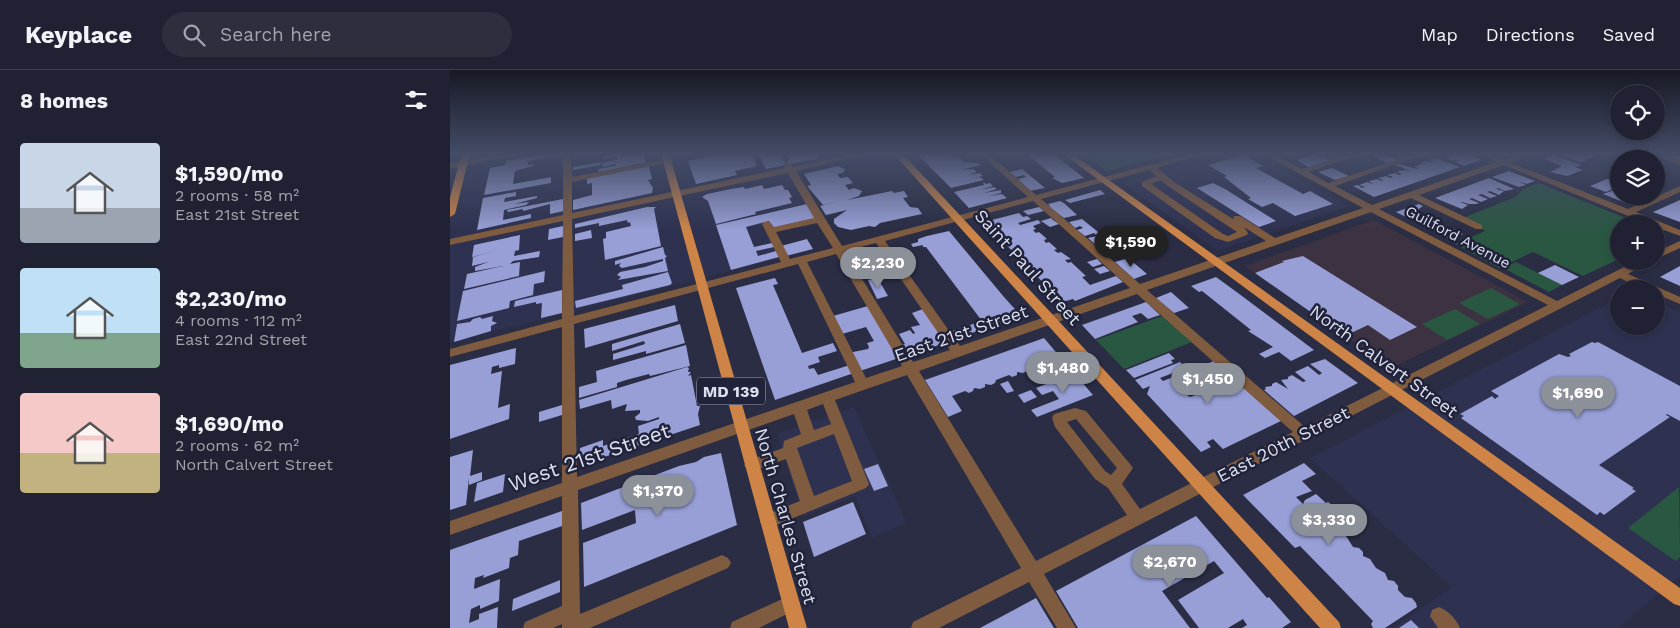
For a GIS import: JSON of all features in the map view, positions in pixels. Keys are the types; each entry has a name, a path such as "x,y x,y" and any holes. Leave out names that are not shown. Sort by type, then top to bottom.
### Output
{"main road":[{"path":"450,214 459,179"},
{"name":"North Charles Street","path":"672,179 798,628"},
{"name":"Saint Paul Street","path":"921,179 1332,628"},
{"name":"North Calvert Street","path":"1103,180 1680,598"}],"street":[{"path":"571,622 568,180 572,179"},
{"path":"450,242 676,194 734,179"},
{"path":"797,179 1067,628"},
{"path":"1013,179 1304,434"},
{"path":"450,353 1107,179"},
{"path":"1156,179 1145,184 1219,236 1228,239 1243,233 1240,228 1167,179"},
{"path":"1173,179 1275,242"},
{"name":"Guilford Avenue","path":"1314,179 1558,306"},
{"path":"1327,186 1348,179"},
{"name":"East 21st Street","path":"742,427 1458,179"},
{"path":"1545,179 1680,233"},
{"path":"1629,212 1680,189"},
{"path":"1412,195 1478,227"},
{"path":"786,264 768,228 821,219"},
{"path":"879,240 958,352"},
{"path":"1665,252 1680,244"},
{"path":"801,260 863,385"},
{"name":"East 20th Street","path":"920,628 1628,270"},
{"path":"1620,274 1634,280"},
{"path":"1665,294 1680,301"},
{"path":"768,521 861,484 827,397"},
{"path":"799,407 810,437"},
{"path":"1113,484 1125,468 1123,465 1081,415 1075,413 1059,418 1060,423 1100,475 1113,484 1138,518"},
{"name":"West 21st Street","path":"450,528 742,427"},
{"path":"809,505 789,445 839,427"},
{"path":"752,465 791,451"},
{"path":"532,628 571,622 722,563"},
{"path":"738,628 791,603"}],"shaded area":[{"path":"450,179 797,179 814,207 770,232 783,257 450,343"},
{"path":"1132,179 1299,179 1349,206 1218,251 1121,182"},
{"path":"1374,220 1528,302 1391,368 1245,266"},
{"path":"1610,303 1610,335 1665,335 1665,305 1680,312 1680,576 1618,628 1393,628 1452,587 1310,458"},
{"path":"854,407 907,523 872,538 855,496 803,517 777,434"}],"green space":[{"path":"1538,183 1618,215 1610,215 1610,263 1583,276 1533,252 1499,268 1455,244 1485,231 1463,218 1515,197 1523,189"},
{"path":"1516,262 1562,285 1549,292 1503,268"},
{"path":"1491,288 1520,304 1488,319 1459,303"},
{"path":"1455,309 1480,324 1447,340 1422,324"},
{"path":"1162,316 1192,342 1124,369 1096,340"},
{"path":"1679,487 1680,557 1676,561 1628,528"}],"building":[{"path":"488,179 514,179 513,184 551,179 551,183 484,195"},
{"path":"587,179 652,179 648,180 653,188 652,193 573,210 573,200 592,195 592,183 587,184"},
{"path":"694,179 719,179 696,184"},
{"path":"807,179 850,179 853,183 845,185 849,190 854,188 862,191 859,196 847,200 892,191 894,193 904,191 908,197 903,198 910,207 918,208 922,214 880,223 875,227 869,226 851,230 838,227 834,223 834,219 847,210 826,215 820,206 836,202 823,205 807,186 811,185"},
{"path":"942,179 984,180 951,188"},
{"path":"1018,179 1034,179 1045,188 1029,191"},
{"path":"1054,179 1079,179 1062,183"},
{"path":"1227,179 1276,179 1303,194 1310,191 1333,204 1295,216 1273,203 1262,207 1248,199 1251,198"},
{"path":"1377,179 1383,180 1381,179 1425,179 1374,197 1353,186 1358,185 1362,188 1365,187 1359,185 1367,182 1373,184 1369,181"},
{"path":"1486,179 1491,179 1514,189 1505,191 1498,188 1496,189 1504,191 1499,195 1490,191 1487,192 1497,196 1490,198 1482,194 1478,195 1488,199 1481,202 1472,198 1469,199 1479,203 1476,204 1460,202 1468,205 1462,209 1435,198"},
{"path":"1498,179 1530,179 1535,181 1527,184 1517,181 1526,185 1519,187"},
{"path":"1607,179 1610,180 1610,190 1606,192 1590,186"},
{"path":"983,182 986,184 990,183 993,186 980,190 994,187 997,189 984,193 1001,190 1001,193 989,196 1002,194 1007,198 969,208 954,192 984,185"},
{"path":"1213,183 1276,221 1259,227 1197,188"},
{"path":"762,185 764,189 782,185 792,197 789,198 792,203 716,224 708,201 702,197 707,194 731,189 744,187 745,189"},
{"path":"1100,190 1105,194 1070,203 1065,200"},
{"path":"516,192 516,196 505,198 504,202 537,196 537,198 514,204 529,202 526,205 504,210 503,220 531,214 531,218 477,230 483,198"},
{"path":"1610,192 1610,197 1603,194"},
{"path":"563,199 564,211 550,214 550,204 523,211 523,209 508,212 507,210"},
{"path":"1680,200 1680,222 1653,212"},
{"path":"1060,201 1077,215 1064,218 1048,206 1050,206 1048,204"},
{"path":"807,204 816,219 773,229 769,221 746,227 754,247 772,243 774,247 756,251 758,256 776,251 779,257 731,270 716,225"},
{"path":"1419,204 1423,206 1416,211 1463,234 1450,239 1396,212"},
{"path":"647,207 656,207 654,209 661,246 605,260 603,239 606,238 606,232 631,226 630,222 628,223 627,220 599,226 599,223 575,228 575,224"},
{"path":"1039,207 1044,211 1028,215 1023,211"},
{"path":"1019,213 1023,217 1027,216 1031,219 1018,223 1020,225 1038,220 1041,223 1033,226 1036,229 1033,230 1036,233 1039,232 1047,239 1044,240 1046,243 1049,242 1057,249 1054,250 1058,253 1061,252 1071,259 1065,260 1068,263 1071,262 1086,276 1082,277 1090,285 1116,276 1123,282 1075,301 1073,299 1062,302 984,222"},
{"path":"1051,218 1059,224 1050,227 1041,221"},
{"path":"1082,219 1120,251 1107,255 1103,251 1112,248 1107,244 1098,247 1088,238 1097,236 1094,233 1085,236 1077,230 1083,228 1080,226 1075,228 1069,222"},
{"path":"563,226 563,237 548,240 549,229"},
{"path":"591,230 592,238 575,241 575,234"},
{"path":"949,231 1022,317 1003,325 1002,323 951,340 946,333 982,321 926,247 923,247 923,245 913,247 911,244 918,242 918,239"},
{"path":"520,235 519,250 515,251 514,256 540,251 539,257 513,261 510,264 520,262 519,276 464,289 467,274 503,266 475,271 475,267 488,262 472,266 473,257 499,250 472,257 474,245"},
{"path":"807,239 813,249 786,256 781,246"},
{"path":"663,247 667,256 665,258 668,271 618,280 621,277 617,275 620,272 645,267 663,261 663,259 622,268 619,266 621,263 615,265 615,261"},
{"path":"881,249 892,265 882,268 877,264 885,274 876,277 873,272 863,275 851,257"},
{"path":"1303,256 1417,327 1390,340 1368,325 1345,336 1255,273 1284,262 1282,261"},
{"path":"1128,258 1147,274 1134,279 1115,262"},
{"path":"1097,259 1102,264 1093,267 1087,262"},
{"path":"1555,265 1579,277 1562,285 1538,273"},
{"path":"1104,266 1110,271 1100,274 1094,269"},
{"path":"1680,266 1680,286 1660,277 1669,272"},
{"path":"545,271 544,282 534,284 533,295 510,301 509,308 457,321 463,291"},
{"path":"668,272 672,283 670,285 576,308 575,301 623,289 622,285"},
{"path":"1216,277 1314,350 1291,361 1279,352 1265,358 1259,354 1273,347 1248,331 1251,330 1202,291 1199,292 1191,286"},
{"path":"775,278 778,284 773,285 802,353 833,343 837,351 818,357 820,362 808,366 809,369 814,368 818,375 850,365 854,373 775,400 736,288"},
{"path":"876,278 888,296 877,299 868,280"},
{"path":"562,290 562,313 541,318 542,303 536,304 536,302 514,307 515,301"},
{"path":"1171,292 1189,308 1174,313 1156,298"},
{"path":"1146,302 1160,315 1148,319 1141,313 1132,316 1138,322 1095,339 1082,325"},
{"path":"675,305 678,321 585,348 584,329"},
{"path":"868,306 899,358 860,371 852,354 853,352 868,349 867,343 874,341 866,327 842,334 833,316"},
{"path":"923,309 947,342 911,355 908,348 904,348 902,345 905,344 899,334 910,330 913,334 915,333 911,327 920,325 912,313"},
{"path":"493,316 492,321 497,323 491,326 491,331 454,342 457,324 470,322 480,317 482,319"},
{"path":"680,324 685,343 646,354 646,351 613,360 613,354 645,344 644,341 612,351 612,344"},
{"path":"1044,338 1071,370 1060,374 1052,360 1044,365 1039,364 1039,367 1027,368 1027,371 1023,373 1017,372 1017,375 1012,377 1009,375 996,380 991,385 985,384 985,387 980,389 974,388 969,393 965,391 952,396 962,411 948,417 925,380"},
{"path":"1592,342 1598,342 1680,386 1680,421 1667,414 1670,417 1599,465 1636,491 1604,515 1600,512 1597,515 1461,418 1464,416 1460,414 1492,396 1495,399 1499,396 1491,391 1559,354 1571,356 1569,354"},
{"path":"686,345 690,366 626,380 617,383 617,387 579,398 579,387 597,382 596,371"},
{"path":"516,348 515,364 499,368 499,365 492,367 491,374 502,371 498,408 510,404 509,419 450,439 450,365"},
{"path":"1169,353 1175,359 1171,360 1173,363 1134,378 1126,370"},
{"path":"1325,359 1358,383 1294,416 1264,390 1266,389 1265,387 1272,386 1276,382 1288,389 1281,380 1288,379 1292,375 1303,382 1306,381 1295,372 1308,366 1319,375 1322,373 1310,364"},
{"path":"1214,361 1231,376 1187,395 1190,397 1235,380 1281,421 1223,449 1213,439 1207,442 1211,447 1201,452 1147,394 1150,386 1143,389 1135,380 1180,362 1186,368 1160,378 1163,381"},
{"path":"687,367 689,368 688,372 691,372 688,376 691,375 697,406 700,406 698,414 700,425 580,465 580,448 603,440 603,446 639,434 638,426 659,419 659,417 648,421 636,420 635,417 640,413 640,410 625,411 627,404 612,409 611,400 580,409 579,400"},
{"path":"1074,373 1093,395 1037,417 1031,410 1059,399 1053,391 1042,395 1036,388"},
{"path":"1008,381 1014,391 1007,393 1000,384"},
{"path":"1031,390 1037,397 1024,403 1018,395"},
{"path":"562,405 562,415 539,422 539,412"},
{"path":"473,450 470,476 482,472 482,480 469,485 469,478 466,505 450,510 450,457"},
{"path":"721,453 737,525 584,587 583,543 636,523 635,510 582,530 581,503 679,466 696,462 704,457"},
{"path":"1304,463 1316,474 1302,481 1312,491 1296,497 1303,504 1305,500 1316,494 1338,510 1320,521 1334,524 1339,529 1339,533 1346,536 1353,547 1359,548 1363,552 1363,556 1370,559 1376,568 1385,573 1388,580 1394,581 1398,586 1398,590 1405,597 1412,598 1416,603 1417,607 1385,628 1373,628 1371,624 1373,621 1300,546 1295,548 1243,495"},
{"path":"878,464 888,486 874,491 864,469"},
{"path":"505,474 503,492 474,502 477,483"},
{"path":"853,502 866,534 814,557 803,522"},
{"path":"562,511 562,526 519,541 518,555 510,558 509,568 483,578 484,575 475,578 474,589 500,579 499,601 480,609 480,605 471,609 469,623 479,619 479,614 498,607 497,628 450,628 450,550"},
{"path":"1196,516 1267,598 1269,597 1291,622 1282,628 1242,628 1247,625 1243,619 1228,628 1199,628 1178,600 1224,573 1214,561 1162,591 1190,628 1078,628 1056,591"},
{"path":"560,580 560,592 512,611 513,599"},
{"path":"1036,598 1054,628 980,628"},
{"path":"1411,620 1419,628 1399,628"}]}
